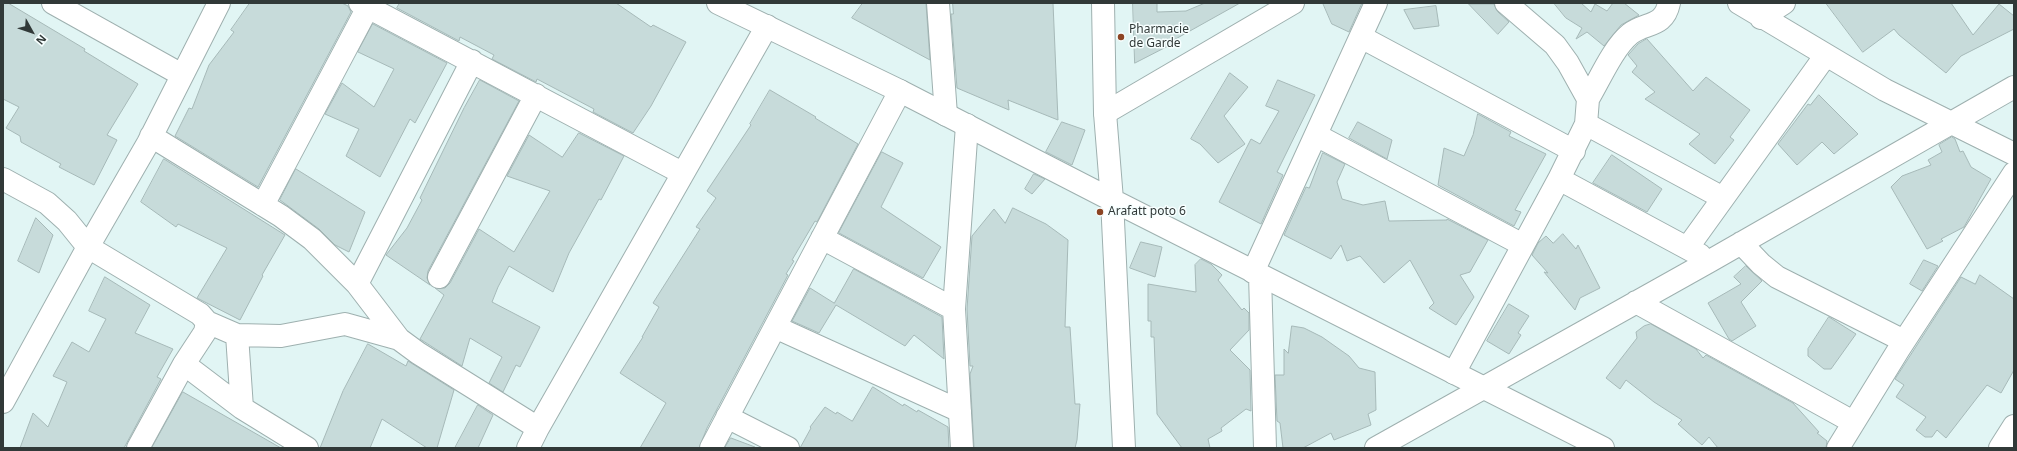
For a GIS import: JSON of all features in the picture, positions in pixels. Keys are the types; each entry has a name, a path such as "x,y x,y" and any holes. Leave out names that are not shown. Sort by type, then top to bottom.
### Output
{"street":[{"path":"53,3 182,75"},
{"path":"3,402 151,136 219,3"},
{"path":"718,3 900,91 1603,448"},
{"path":"938,3 946,115"},
{"path":"1103,3 1105,113 1112,200 1124,448"},
{"path":"1105,113 1293,3"},
{"path":"1265,448 1257,273 1316,135 1376,3"},
{"path":"1506,3 1555,45 1588,99"},
{"path":"1454,373 1574,151 1586,124 1588,99 1619,46 1631,33 1661,20 1668,10 1669,3"},
{"path":"1739,3 1761,18 1886,90 1950,124 2014,154"},
{"path":"1761,18 1784,3"},
{"path":"263,205 364,5 682,173"},
{"path":"528,448 682,173 767,26"},
{"path":"1361,37 1574,151"},
{"path":"1688,247 1826,55"},
{"path":"357,284 472,61"},
{"path":"1376,448 1710,261 2014,87"},
{"path":"711,448 900,91"},
{"path":"439,277 536,95"},
{"path":"1586,124 1723,198"},
{"path":"962,448 954,309 967,125"},
{"path":"1316,135 1523,245"},
{"path":"151,136 263,205 312,239 357,284 399,339 418,353 538,428"},
{"path":"1838,448 1904,341 2014,173"},
{"path":"3,179 47,202 67,221 88,247 200,314 207,322 237,335 281,336 345,324 399,339"},
{"path":"1559,179 1688,247 1710,261"},
{"path":"822,238 954,309"},
{"path":"1741,243 1761,264 1777,277 1904,341"},
{"path":"1636,302 1854,422"},
{"path":"138,448 184,364 205,332 207,322"},
{"path":"775,327 960,411"},
{"path":"237,335 242,408"},
{"path":"184,364 242,408 307,448"},
{"path":"727,417 788,448"},
{"path":"2000,448 2014,426"}],"building":[{"path":"3,3 8,3 85,49 84,51 138,84 107,135 117,140 94,185 59,167 61,164 21,142 20,136 6,128 19,107 3,99"},
{"path":"250,3 342,3 348,6 351,12 258,187 175,136 189,108 192,109 209,65 234,32 231,30"},
{"path":"400,3 616,3 651,27 653,25 686,42 651,106 633,133 593,112 594,109 537,79 536,82 492,59 494,55 460,37 459,41 397,8"},
{"path":"863,3 926,3 930,60 852,18"},
{"path":"953,3 1053,3 1058,120 1008,100 1009,110 957,88 951,14 953,14"},
{"path":"1133,3 1157,3 1157,12 1186,11 1205,3 1240,3 1172,41 1172,44 1135,63"},
{"path":"1323,3 1362,3 1349,32 1332,24"},
{"path":"1554,3 1581,3 1591,12 1595,4 1607,11 1613,3 1624,3 1639,15 1621,25 1604,46 1587,32 1576,39 1582,28 1566,18"},
{"path":"1826,3 1951,3 1973,35 1999,4 2014,16 2014,29 1961,56 1946,73 1899,35 1894,29 1863,52"},
{"path":"1469,4 1494,4 1498,12 1509,22 1498,34"},
{"path":"1436,6 1439,26 1414,29 1404,10"},
{"path":"373,24 447,63 415,123 410,119 380,177 346,156 359,129 325,114 342,83 374,107 394,69 358,52"},
{"path":"1647,39 1693,91 1706,77 1750,110 1730,137 1734,140 1715,164 1689,144 1700,134 1645,99 1655,92 1632,72 1637,66 1628,55 1638,44"},
{"path":"1230,73 1248,87 1224,116 1245,144 1218,163 1200,144 1191,139"},
{"path":"480,80 519,101 428,271 427,278 430,285 386,255 407,228 422,200 420,198 464,108"},
{"path":"1278,80 1315,95 1277,172 1283,175 1261,224 1219,202 1251,139 1260,144 1279,111 1266,106"},
{"path":"770,90 858,144 817,222 815,221 792,260 794,261 786,274 788,275 707,428 699,448 640,448 666,403 620,373 643,337 659,307 653,303 700,229 696,227 716,198 707,191 751,125 750,124"},
{"path":"1819,95 1858,134 1834,154 1822,142 1797,165 1778,144 1808,104 1810,105"},
{"path":"1478,114 1511,132 1509,136 1546,154 1515,210 1521,212 1514,226 1438,185 1444,148 1464,156 1473,135"},
{"path":"1062,122 1085,130 1072,165 1046,152"},
{"path":"1358,122 1392,140 1387,159 1349,138"},
{"path":"579,133 624,156 601,200 599,199 569,253 553,292 509,266 498,287 492,302 540,327 520,367 516,365 503,392 489,383 502,357 470,338 462,366 420,339 444,295 435,288 445,288 450,283 479,229 514,252 550,191 507,176 529,135 562,157"},
{"path":"1952,137 1955,139 1960,152 1963,151 1971,167 1991,179 1964,227 1941,239 1943,241 1927,249 1891,187 1902,176 1931,165 1928,160 1942,152 1939,145"},
{"path":"882,152 903,163 881,207 941,247 923,278 839,233"},
{"path":"1323,153 1345,164 1337,182 1342,199 1363,205 1385,201 1389,221 1447,219 1488,240 1470,272 1460,275 1474,297 1456,325 1429,308 1434,303 1410,260 1384,283 1360,256 1347,261 1341,245 1331,259 1284,235 1306,187 1309,188"},
{"path":"1612,155 1662,189 1647,212 1593,183"},
{"path":"164,159 285,235 262,275 263,276 240,320 197,298 227,248 178,224 176,227 141,202"},
{"path":"296,169 365,212 349,252 335,245 319,229 280,200"},
{"path":"1034,174 1045,179 1032,194 1025,189"},
{"path":"1013,208 1046,224 1068,240 1065,327 1070,327 1075,404 1080,404 1075,448 974,448 970,374 973,366 970,366 967,309 972,236 994,209 1005,223"},
{"path":"36,218 53,235 39,273 18,261"},
{"path":"1563,234 1576,249 1578,245 1600,288 1580,298 1575,310 1544,272 1548,273 1532,255 1538,243 1546,236 1553,243"},
{"path":"1141,242 1162,247 1155,277 1130,268"},
{"path":"1201,259 1211,264 1222,275 1218,280 1242,310 1244,308 1249,313 1249,330 1230,350 1250,370 1251,411 1246,409 1221,428 1222,431 1208,439 1210,448 1182,448 1157,414 1154,337 1151,337 1151,321 1148,321 1148,284 1196,292 1195,265"},
{"path":"1924,260 1938,266 1922,291 1910,284"},
{"path":"1746,266 1762,281 1741,302 1756,326 1732,341 1729,339 1708,303 1741,284 1734,277"},
{"path":"854,269 942,317 944,359 914,335 905,346 836,305 819,333 792,321 810,288 834,303"},
{"path":"1980,275 2014,299 2014,370 2001,393 1987,385 1946,438 1937,430 1932,437 1925,437 1916,430 1926,417 1896,397 1904,385 1895,379 1961,277 1975,284"},
{"path":"105,277 150,305 135,333 173,349 157,377 161,379 124,448 20,448 33,413 48,427 67,382 53,376 72,342 89,352 106,319 89,311"},
{"path":"1509,304 1529,316 1518,333 1521,335 1509,354 1487,341"},
{"path":"1829,317 1856,334 1831,369 1824,369 1808,356 1808,349"},
{"path":"1651,324 1696,349 1703,358 1706,355 1793,403 1819,432 1817,433 1827,441 1826,448 1718,448 1709,437 1702,445 1678,424 1682,420 1654,402 1626,380 1620,389 1606,378 1637,338 1636,332 1644,326"},
{"path":"1292,326 1304,328 1322,337 1349,356 1359,368 1375,372 1376,410 1368,414 1371,425 1334,440 1331,433 1303,448 1283,448 1280,423 1277,421 1275,375 1284,375 1284,349 1288,353"},
{"path":"368,344 406,366 408,361 454,390 437,448 427,448 382,419 370,448 320,448 343,391"},
{"path":"873,387 903,406 904,404 917,412 918,410 948,427 949,448 800,448 811,428 810,427 825,407 852,421"},
{"path":"183,392 281,448 152,448"},
{"path":"478,405 493,415 478,448 455,448"},
{"path":"731,438 755,447 755,448 725,448"}],"place":[{"name":"Pharmacie de Garde","path":"1121,37"},
{"name":"Arafatt poto 6","path":"1100,212"}]}
